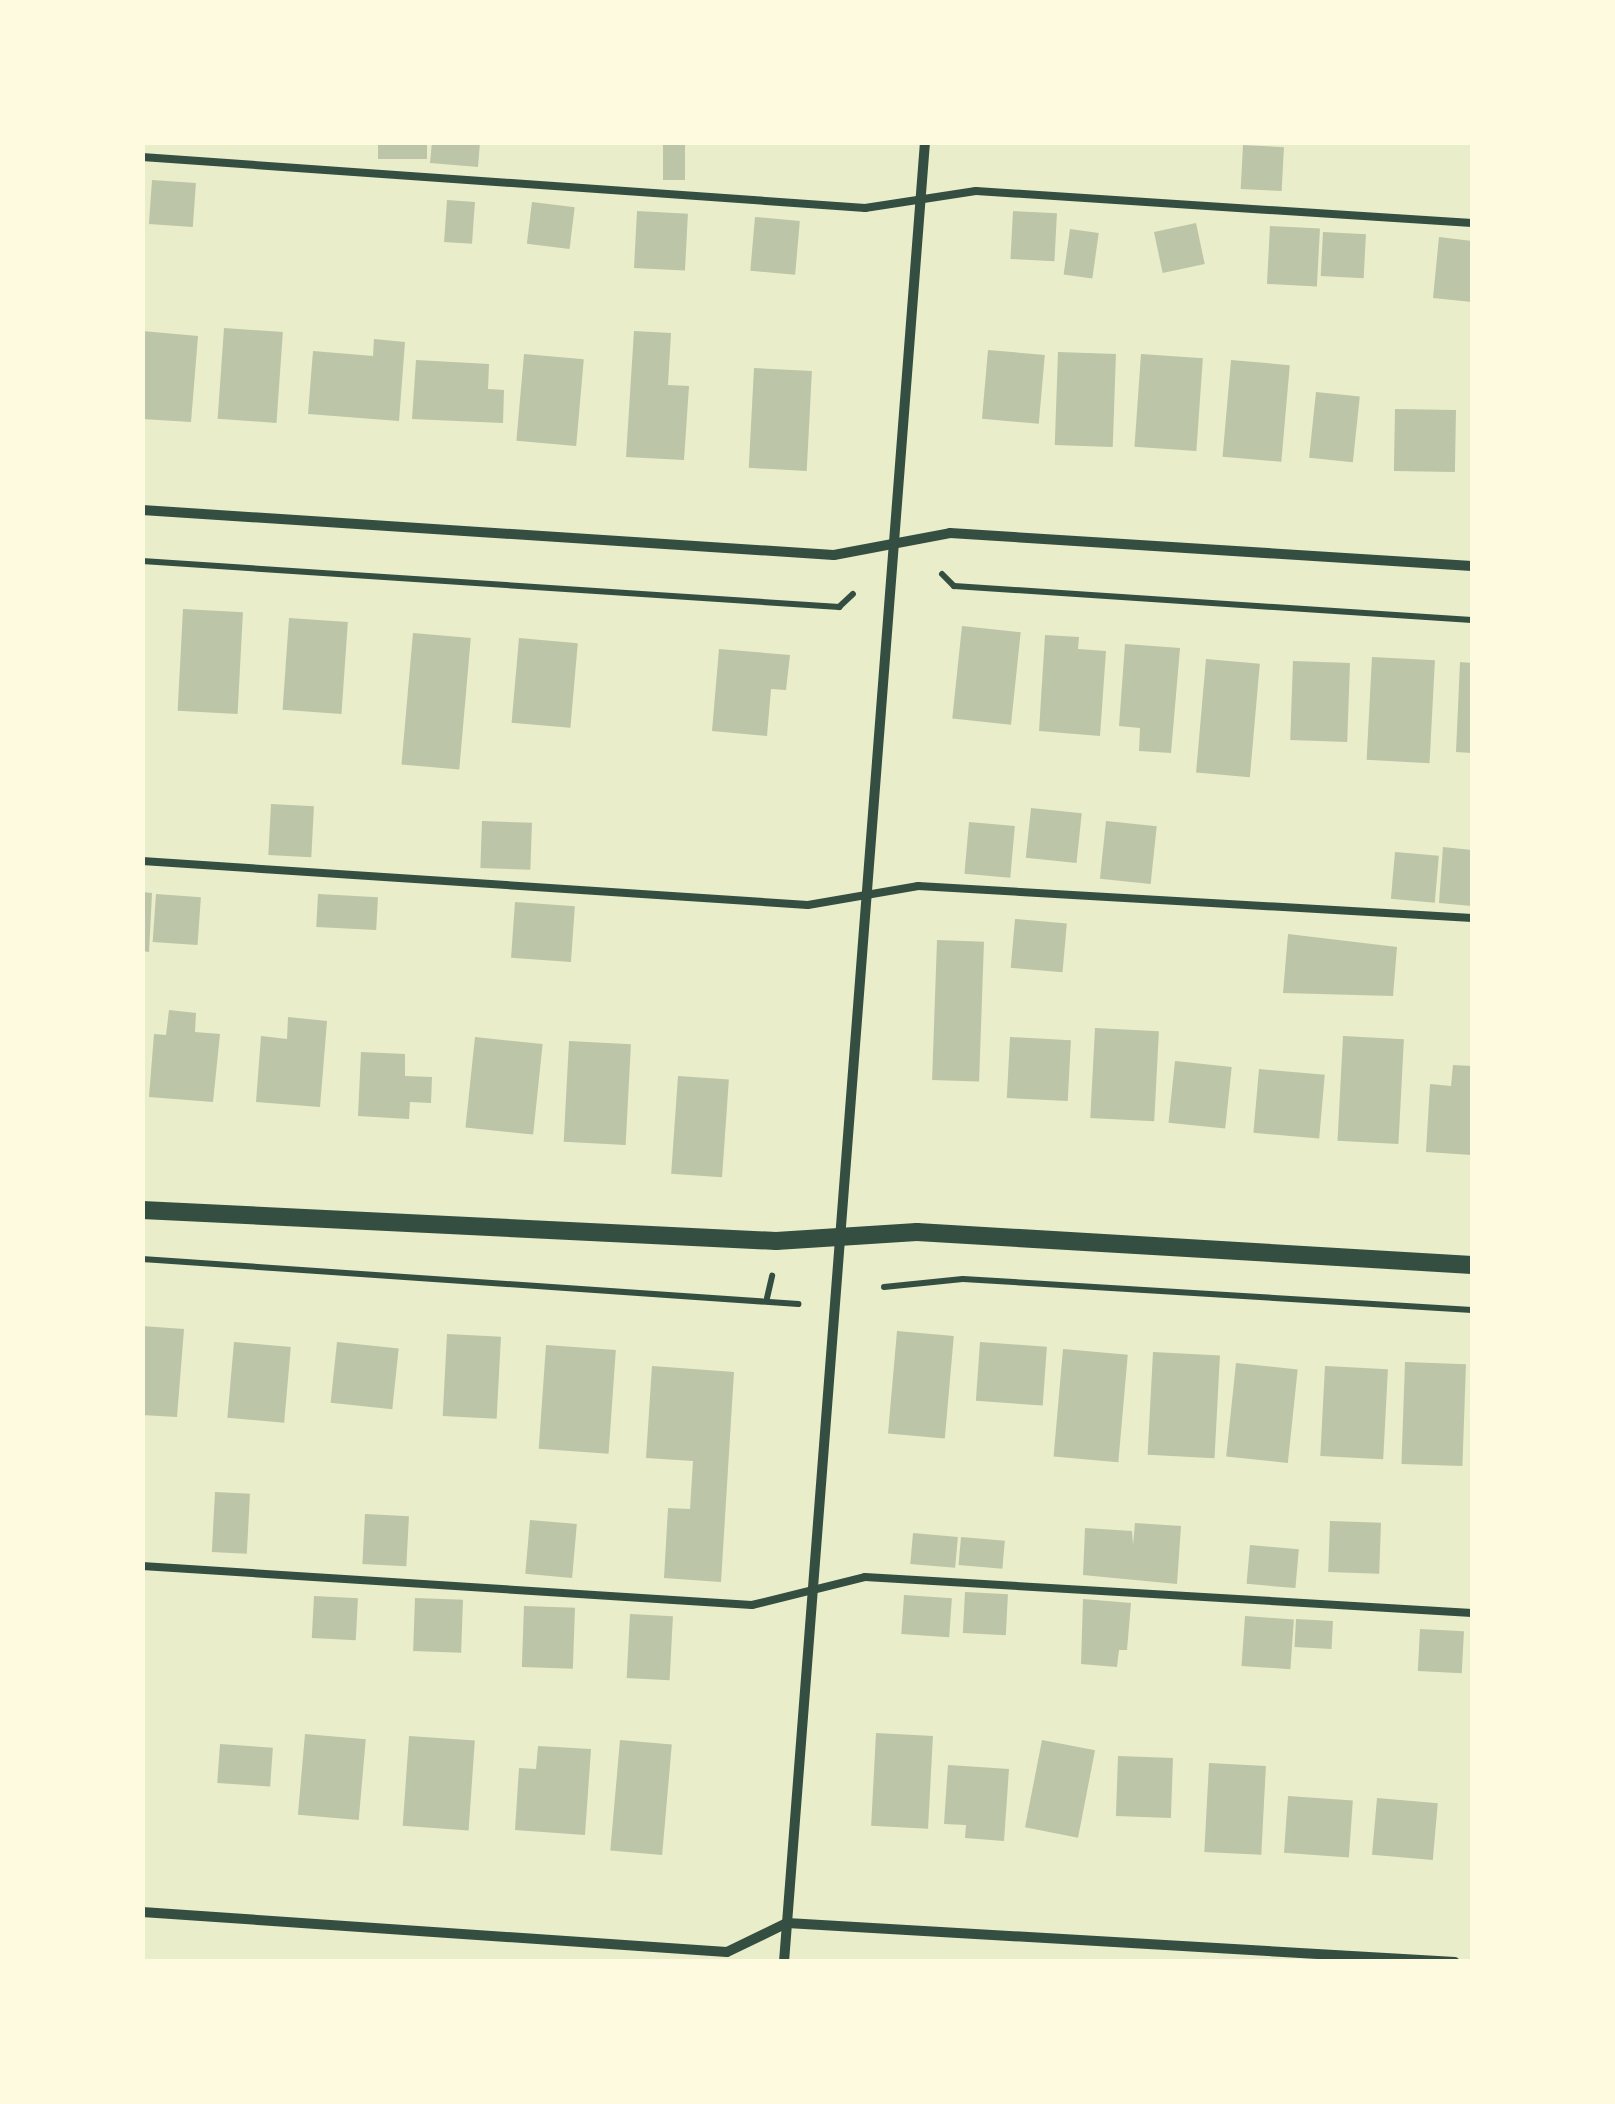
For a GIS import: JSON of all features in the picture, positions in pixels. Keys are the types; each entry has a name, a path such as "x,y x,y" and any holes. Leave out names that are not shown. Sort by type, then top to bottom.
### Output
{"street":[{"path":"784,1962 808,1592 868,895 925,142"},
{"path":"142,510 834,555 950,533 1472,566"},
{"path":"142,1210 838,1241 918,1232 1472,1265"},
{"path":"142,1912 728,1952 787,1924 1454,1962"}],"lane":[{"path":"142,157 865,208 976,191 1472,222"},
{"path":"142,861 808,905 918,886 1472,918"},
{"path":"142,1566 752,1604 865,1577 1472,1613"}],"path":[{"path":"142,561 838,607 852,594"},
{"path":"942,574 954,586 1472,620"},
{"path":"142,1259 767,1298 798,1304"},
{"path":"767,1298 772,1276"},
{"path":"884,1287 963,1279 1472,1310"}],"building":[{"path":"378,142 427,142 427,159 378,159"},
{"path":"432,142 480,142 478,167 430,163"},
{"path":"663,142 685,142 685,180 663,180"},
{"path":"1243,145 1284,147 1282,191 1241,189"},
{"path":"152,180 196,183 193,227 149,224"},
{"path":"447,200 475,202 472,244 444,242"},
{"path":"532,202 575,207 570,249 527,244"},
{"path":"637,211 688,214 685,271 634,268"},
{"path":"1013,211 1057,213 1054,261 1010,259"},
{"path":"755,217 800,221 795,275 750,271"},
{"path":"1196,223 1205,264 1163,273 1154,232"},
{"path":"1270,226 1320,229 1317,287 1267,284"},
{"path":"1070,229 1099,233 1092,279 1064,275"},
{"path":"1323,232 1366,234 1364,278 1321,276"},
{"path":"1439,237 1472,241 1472,302 1433,298"},
{"path":"224,328 283,332 277,423 218,419"},
{"path":"142,331 198,336 191,422 142,419"},
{"path":"634,331 671,333 668,385 689,386 684,460 626,457"},
{"path":"374,339 405,342 399,421 308,414 313,351 373,356"},
{"path":"988,350 1045,355 1039,424 982,419"},
{"path":"1058,352 1116,354 1113,447 1055,445"},
{"path":"524,354 584,359 576,446 516,441"},
{"path":"1141,354 1203,358 1196,451 1135,447"},
{"path":"416,360 489,364 488,389 504,390 503,423 412,419"},
{"path":"1231,360 1290,365 1281,462 1223,457"},
{"path":"754,368 812,371 807,471 749,468"},
{"path":"1316,392 1360,397 1353,462 1309,458"},
{"path":"1395,409 1456,410 1455,472 1394,471"},
{"path":"183,609 243,612 238,714 178,711"},
{"path":"289,618 348,622 341,714 283,710"},
{"path":"962,626 1021,632 1011,725 952,718"},
{"path":"413,633 471,638 459,770 401,764"},
{"path":"1045,635 1079,637 1078,649 1106,651 1100,736 1039,731"},
{"path":"519,638 578,643 570,728 512,723"},
{"path":"1125,644 1180,648 1171,753 1139,751 1140,728 1119,726"},
{"path":"719,649 790,655 786,690 771,689 767,736 712,731"},
{"path":"1372,657 1435,660 1430,763 1367,760"},
{"path":"1206,659 1260,664 1250,777 1196,773"},
{"path":"1293,661 1350,663 1347,742 1290,740"},
{"path":"1460,662 1472,663 1472,753 1456,752"},
{"path":"271,804 314,806 311,857 268,855"},
{"path":"1031,808 1082,813 1076,863 1026,858"},
{"path":"482,821 532,823 530,870 480,868"},
{"path":"1106,821 1157,826 1151,884 1100,879"},
{"path":"969,822 1015,826 1010,878 964,874"},
{"path":"1443,847 1472,850 1472,906 1439,903"},
{"path":"1395,852 1439,856 1435,903 1391,899"},
{"path":"142,892 152,893 149,952 142,951"},
{"path":"156,894 201,897 198,945 153,942"},
{"path":"318,894 378,897 376,930 316,927"},
{"path":"515,902 575,906 571,962 511,958"},
{"path":"1015,919 1067,924 1063,972 1011,968"},
{"path":"1288,934 1397,947 1393,996 1283,993"},
{"path":"937,940 984,942 979,1082 932,1080"},
{"path":"169,1010 196,1013 195,1032 220,1034 213,1102 149,1097 154,1034 166,1035"},
{"path":"288,1017 327,1021 320,1107 256,1102 261,1036 287,1039"},
{"path":"1095,1028 1159,1031 1154,1121 1090,1118"},
{"path":"1343,1036 1404,1039 1398,1144 1338,1141"},
{"path":"475,1037 543,1044 533,1135 465,1128"},
{"path":"1010,1037 1071,1040 1068,1101 1007,1098"},
{"path":"569,1041 631,1044 626,1145 564,1142"},
{"path":"361,1052 405,1054 405,1076 432,1077 431,1103 410,1102 409,1119 358,1116"},
{"path":"1175,1061 1232,1067 1225,1129 1169,1123"},
{"path":"1453,1065 1472,1066 1472,1155 1426,1152 1430,1084 1451,1086"},
{"path":"1259,1069 1325,1075 1319,1139 1253,1133"},
{"path":"678,1076 729,1080 722,1177 671,1174"},
{"path":"142,1326 184,1329 177,1417 142,1415"},
{"path":"897,1331 954,1336 945,1439 888,1434"},
{"path":"447,1334 501,1337 497,1419 443,1416"},
{"path":"234,1342 291,1347 284,1423 227,1418"},
{"path":"337,1342 399,1348 392,1409 331,1403"},
{"path":"980,1342 1047,1347 1043,1406 976,1401"},
{"path":"546,1345 616,1350 609,1454 539,1449"},
{"path":"1063,1349 1128,1355 1118,1462 1054,1457"},
{"path":"1153,1352 1220,1356 1215,1458 1148,1455"},
{"path":"1405,1362 1466,1364 1462,1466 1401,1464"},
{"path":"1236,1363 1298,1369 1288,1463 1226,1456"},
{"path":"652,1366 734,1372 721,1582 664,1578 668,1508 690,1509 693,1461 646,1458"},
{"path":"1325,1366 1388,1369 1383,1459 1320,1456"},
{"path":"215,1492 250,1494 247,1554 212,1552"},
{"path":"365,1514 409,1516 406,1566 362,1564"},
{"path":"530,1520 577,1524 572,1578 525,1574"},
{"path":"1330,1521 1381,1523 1379,1574 1328,1572"},
{"path":"1135,1523 1181,1526 1177,1584 1083,1575 1085,1528 1132,1531 1133,1545"},
{"path":"913,1533 958,1537 955,1568 910,1564"},
{"path":"961,1537 1005,1541 1002,1569 959,1565"},
{"path":"1250,1545 1299,1549 1295,1588 1247,1584"},
{"path":"965,1592 1008,1594 1006,1635 963,1633"},
{"path":"904,1595 952,1598 949,1637 901,1634"},
{"path":"314,1596 358,1598 356,1640 312,1638"},
{"path":"415,1598 463,1600 461,1653 413,1651"},
{"path":"1083,1599 1131,1603 1127,1650 1119,1650 1117,1667 1081,1664"},
{"path":"524,1606 575,1608 573,1669 522,1667"},
{"path":"630,1614 673,1616 670,1680 627,1678"},
{"path":"1245,1616 1294,1619 1290,1669 1242,1666"},
{"path":"1296,1619 1333,1621 1331,1649 1295,1647"},
{"path":"1420,1629 1464,1631 1462,1673 1418,1671"},
{"path":"876,1733 933,1736 928,1829 871,1826"},
{"path":"305,1734 366,1739 359,1820 298,1815"},
{"path":"409,1736 475,1741 469,1830 403,1826"},
{"path":"620,1740 672,1745 662,1855 610,1851"},
{"path":"1042,1740 1095,1750 1078,1838 1025,1827"},
{"path":"220,1744 273,1748 270,1787 217,1783"},
{"path":"538,1746 591,1749 585,1835 515,1830 519,1768 536,1769"},
{"path":"1118,1756 1173,1758 1171,1818 1116,1816"},
{"path":"1209,1763 1266,1766 1261,1855 1204,1852"},
{"path":"948,1765 1009,1769 1004,1841 965,1838 966,1825 944,1824"},
{"path":"1288,1796 1353,1801 1349,1857 1284,1853"},
{"path":"1377,1798 1438,1803 1433,1860 1372,1855"}]}
